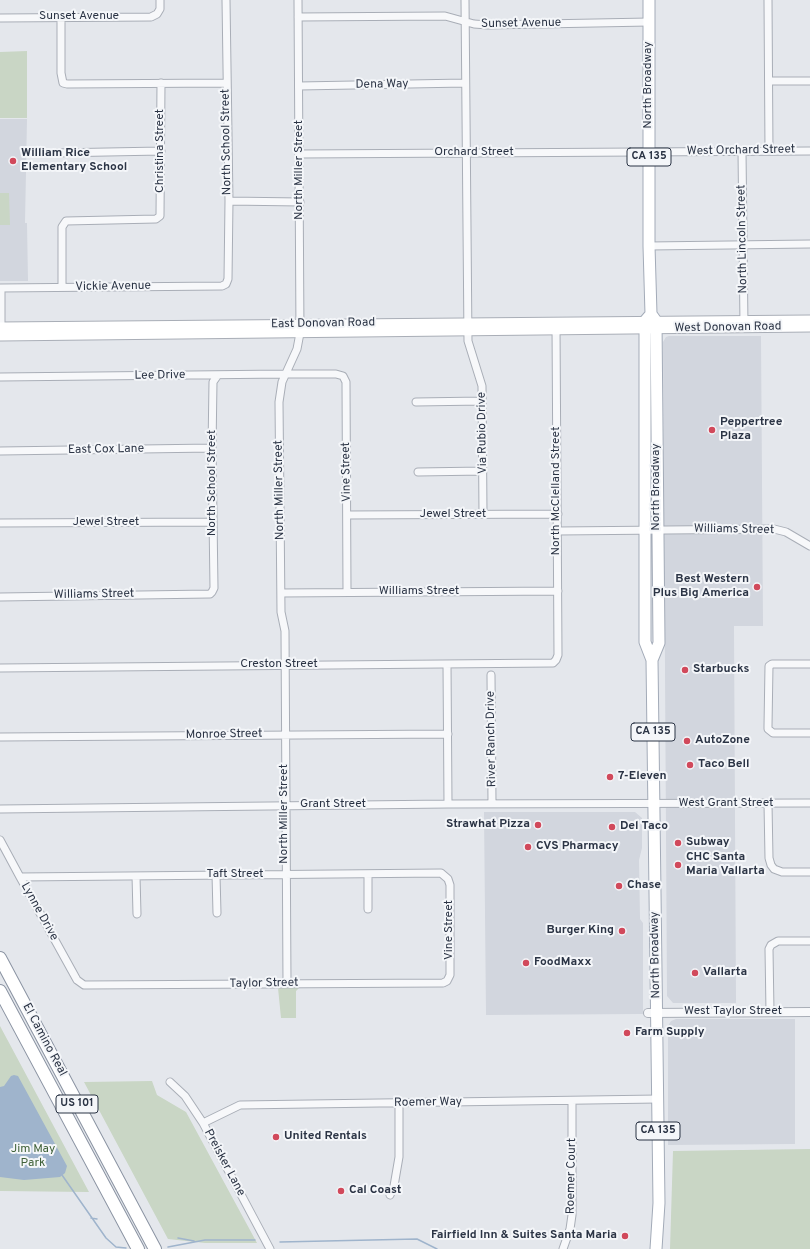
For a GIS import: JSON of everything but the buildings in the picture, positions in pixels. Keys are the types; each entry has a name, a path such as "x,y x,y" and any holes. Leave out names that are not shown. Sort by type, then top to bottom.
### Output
{"highway":[{"name":"El Camino Real","path":"0,958 155,1249"},
{"name":"El Camino Real","path":"0,990 138,1249"}],"main road":[{"name":"North Broadway","path":"649,0 648,246 659,642 652,660"},
{"name":"West Donovan Road","path":"744,324 810,320"},
{"name":"North Broadway","path":"651,323 645,642 652,660 655,804 652,1013 658,1099 660,1203 656,1249"},
{"name":"East Donovan Road","path":"0,332 556,326 651,323"},
{"name":"West Donovan Road","path":"651,323 744,324 810,327"}],"street":[{"name":"Sunset Avenue","path":"0,18 151,17 157,14 160,9 160,0"},
{"name":"North School Street","path":"226,0 226,83 229,201 228,279 226,284"},
{"name":"North Miller Street","path":"287,983 285,631 281,612 279,402 282,382 297,349 301,329 298,0"},
{"path":"465,0 465,153 468,327"},
{"path":"768,0 769,151"},
{"name":"Sunset Avenue","path":"298,17 445,16 465,22 488,25 649,22"},
{"path":"61,17 61,73 63,83 226,83"},
{"path":"769,81 810,81"},
{"name":"Christina Street","path":"62,287 63,224 70,220 158,218 161,211 160,83"},
{"name":"Dena Way","path":"299,86 465,83"},
{"path":"54,152 161,151"},
{"name":"North Lincoln Street","path":"742,151 744,324"},
{"name":"West Orchard Street","path":"649,152 810,151"},
{"name":"Orchard Street","path":"300,154 649,152"},
{"path":"229,201 300,202"},
{"path":"648,246 810,244"},
{"name":"Vickie Avenue","path":"0,288 222,286 226,284"},
{"path":"0,288 0,332"},
{"name":"North McClelland Street","path":"556,326 558,514 558,655 556,660"},
{"name":"Via Rubio Drive","path":"468,327 468,341 482,386 483,514"},
{"name":"Lee Drive","path":"0,377 320,374"},
{"name":"Vine Street","path":"320,374 343,376 346,382 347,592"},
{"name":"North School Street","path":"212,592 214,588 212,448 214,382 218,376"},
{"path":"416,402 482,401"},
{"name":"East Cox Lane","path":"0,451 212,448"},
{"path":"418,472 483,471"},
{"name":"Jewel Street","path":"347,515 558,514"},
{"name":"Jewel Street","path":"0,524 213,522"},
{"name":"Williams Street","path":"558,531 774,529 786,532 810,546"},
{"name":"Williams Street","path":"281,593 558,591"},
{"name":"Williams Street","path":"0,597 210,594 212,592"},
{"name":"Creston Street","path":"0,668 550,664 556,660"},
{"path":"447,664 448,804"},
{"path":"810,664 772,664 769,666 768,726 770,732 810,733"},
{"name":"River Ranch Drive","path":"491,675 492,804"},
{"name":"Monroe Street","path":"0,737 448,734"},
{"name":"West Grant Street","path":"641,804 810,803"},
{"name":"Grant Street","path":"0,809 285,805 641,804"},
{"path":"768,804 769,858 774,869 782,872 810,872"},
{"name":"Lynne Drive","path":"0,840 80,984"},
{"name":"Taft Street","path":"20,877 441,873 448,879"},
{"path":"368,874 368,909"},
{"path":"216,875 217,913"},
{"path":"136,876 137,914"},
{"name":"Vine Street","path":"447,981 450,975 450,885 448,879"},
{"path":"770,1012 769,949 772,943 778,941 810,941"},
{"name":"Taylor Street","path":"80,984 443,983 447,981"},
{"name":"West Taylor Street","path":"652,1013 810,1012"},
{"name":"Preisker Lane","path":"170,1082 185,1096 203,1123 270,1249"},
{"name":"Roemer Way","path":"203,1123 240,1105 658,1099"},
{"name":"Roemer Court","path":"563,1249 570,1229 572,1215 572,1101"},
{"path":"390,1195 394,1186 399,1157 398,1103"}],"shaded area":[{"name":"William Rice Elementary School","path":"0,119 27,119 25,223 27,223 28,281 0,281"},
{"path":"761,336 763,626 734,626 736,1003 673,1003 667,996 663,342 666,337"},
{"path":"484,812 635,812 642,818 642,848 639,860 640,919 643,923 643,1014 486,1015"},
{"path":"676,1019 795,1019 795,1144 668,1145 668,1026 671,1021"}],"green space":[{"path":"27,51 27,118 0,118 0,52"},
{"path":"0,193 9,193 10,225 0,225"},
{"path":"278,988 299,988 296,991 296,1018 281,1018"},
{"name":"Jim May Park","path":"0,1026 89,1192 0,1191"},
{"path":"152,1081 157,1095 186,1112 257,1243 205,1243 168,1239 84,1082"},
{"path":"810,1149 810,1249 670,1249 673,1151"}],"water":[{"name":"Jim May Park","path":"11,1076 18,1076 67,1166 65,1173 60,1177 24,1180 0,1177 0,1087 4,1086"}],"waterway":[{"path":"62,1175 106,1238 116,1247 126,1248"},
{"path":"91,1218 97,1219"},
{"path":"178,1238 194,1241"},
{"path":"280,1242 417,1239 437,1249"},
{"path":"168,1247 205,1240 255,1240"}],"place":[{"name":"William Rice Elementary School","path":"13,161"},
{"name":"Peppertree Plaza","path":"712,430"},
{"name":"Best Western Plus Big America","path":"757,587"},
{"name":"Starbucks","path":"685,670"},
{"name":"AutoZone","path":"687,741"},
{"name":"Taco Bell","path":"690,765"},
{"name":"7-Eleven","path":"610,777"},
{"name":"Strawhat Pizza","path":"538,825"},
{"name":"Del Taco","path":"612,827"},
{"name":"Subway","path":"678,843"},
{"name":"CVS Pharmacy","path":"528,847"},
{"name":"CHC Santa Maria Vallarta","path":"678,865"},
{"name":"Chase","path":"619,886"},
{"name":"Burger King","path":"622,931"},
{"name":"FoodMaxx","path":"526,963"},
{"name":"Vallarta","path":"695,973"},
{"name":"Farm Supply","path":"627,1033"},
{"name":"United Rentals","path":"276,1137"},
{"name":"Cal Coast","path":"341,1191"},
{"name":"Fairfield Inn & Suites Santa Maria","path":"625,1236"}]}
